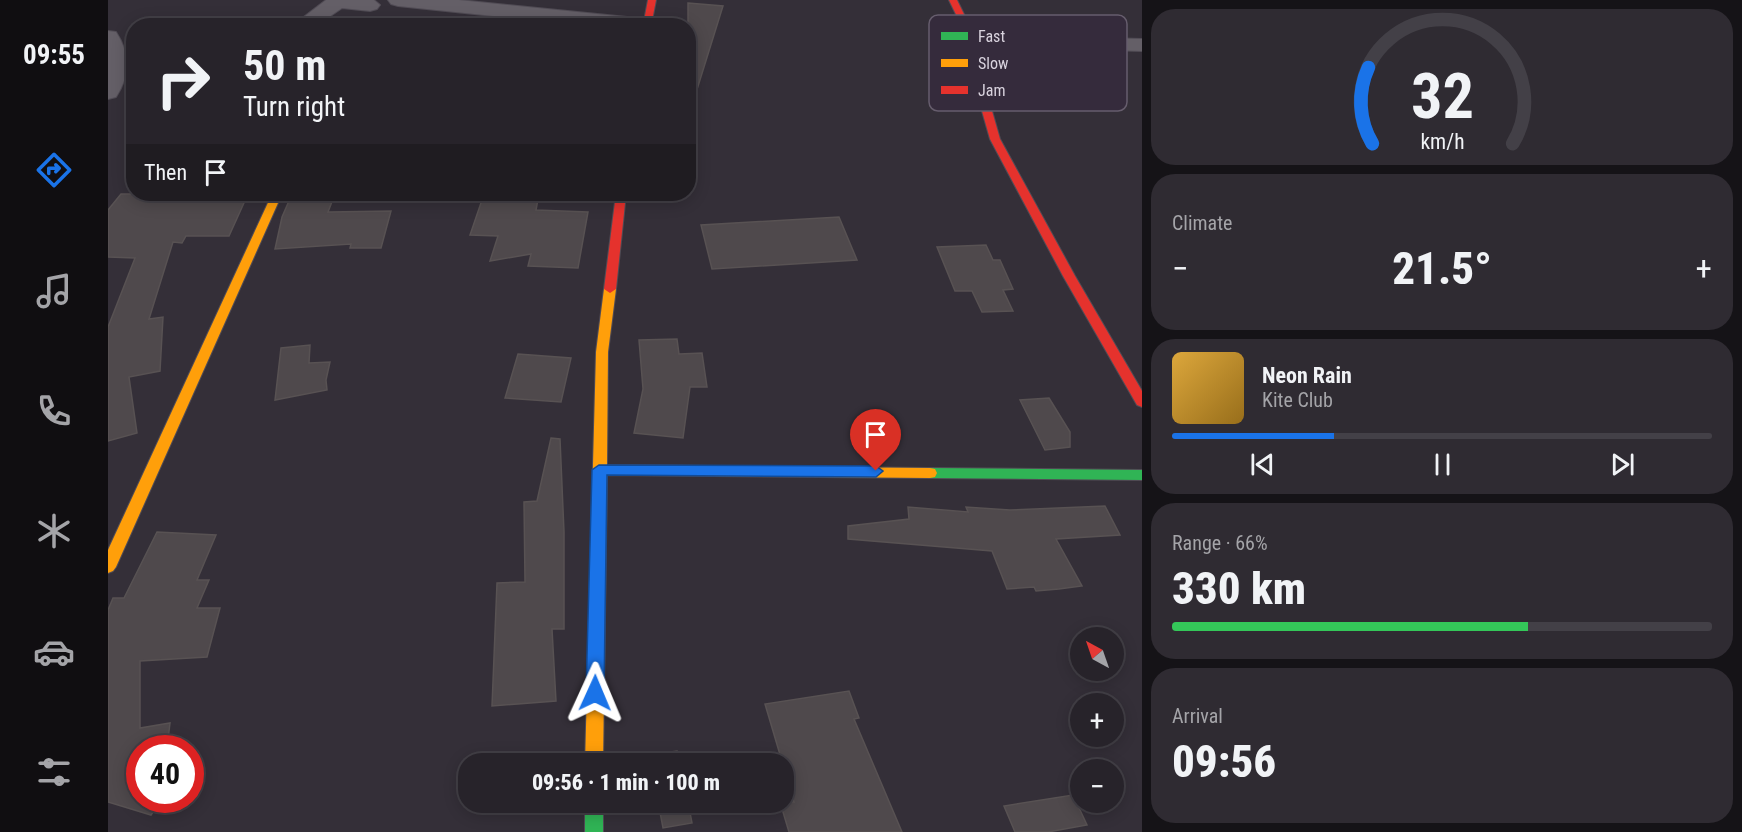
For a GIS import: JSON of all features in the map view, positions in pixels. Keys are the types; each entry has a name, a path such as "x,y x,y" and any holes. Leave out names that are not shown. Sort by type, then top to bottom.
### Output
{"street":[{"path":"313,18 337,0 371,2 363,18"},
{"path":"398,0 485,3 595,18"},
{"path":"648,18 652,0"},
{"path":"953,0 960,15"},
{"path":"109,39 119,78"},
{"path":"1127,45 1142,45"},
{"path":"986,111 994,139 1142,402"},
{"path":"108,567 274,201"},
{"path":"594,753 602,352 620,201"},
{"path":"599,470 1142,475"},
{"path":"594,813 594,832"}],"building":[{"path":"688,3 723,6 696,93 696,18 688,18"},
{"path":"121,194 126,194 126,201 245,201 229,236 186,236 182,243 173,242 149,319 163,317 160,371 129,377 137,433 108,441 108,327 135,258 108,257 108,210"},
{"path":"289,201 332,201 328,212 391,211 381,248 350,248 351,244 275,249 282,217"},
{"path":"482,201 538,201 536,210 588,212 578,268 528,266 531,254 490,261 498,236 470,235"},
{"path":"839,217 857,260 712,269 701,225"},
{"path":"986,245 993,260 1000,260 1013,289 1003,290 1013,311 982,312 972,291 955,291 937,247"},
{"path":"677,339 679,354 702,353 707,387 690,387 683,438 634,433 643,389 639,340"},
{"path":"310,345 309,363 330,362 326,380 327,390 275,400 281,348"},
{"path":"518,354 571,358 561,402 505,398"},
{"path":"1049,398 1070,432 1070,447 1045,450 1020,400"},
{"path":"551,438 560,439 564,532 564,629 552,629 556,701 492,706 497,583 525,582 524,502 537,501"},
{"path":"1105,506 1120,535 1056,539 1082,586 1059,589 1036,591 1034,587 1007,589 992,551 848,539 848,526 909,519 908,507 968,512 966,507 1010,510"},
{"path":"157,532 216,535 197,580 209,580 197,608 220,608 207,657 140,661 140,728 170,723 169,735 126,735 126,807 108,802 108,610 113,598 124,598"},
{"path":"849,691 859,718 854,719 902,832 789,832 783,813 794,813 794,753 780,753 765,704"},
{"path":"1070,795 1070,813 1081,813 1087,825 1048,832 1015,832 1004,806"},
{"path":"660,813 690,813 692,823 663,828"}],"traffic: fast":[{"path":"930,473 1142,475"},
{"path":"594,813 594,832"}],"traffic: slow":[{"path":"108,567 274,201"},
{"path":"594,753 602,352 610,289"},
{"path":"599,470 930,473"}],"traffic: jam":[{"path":"649,18 652,0"},
{"path":"953,0 960,15"},
{"path":"987,111 995,139 1069,276 1142,402"},
{"path":"610,289 620,201"}],"route":[{"path":"595,693 599,470 876,471"}]}
